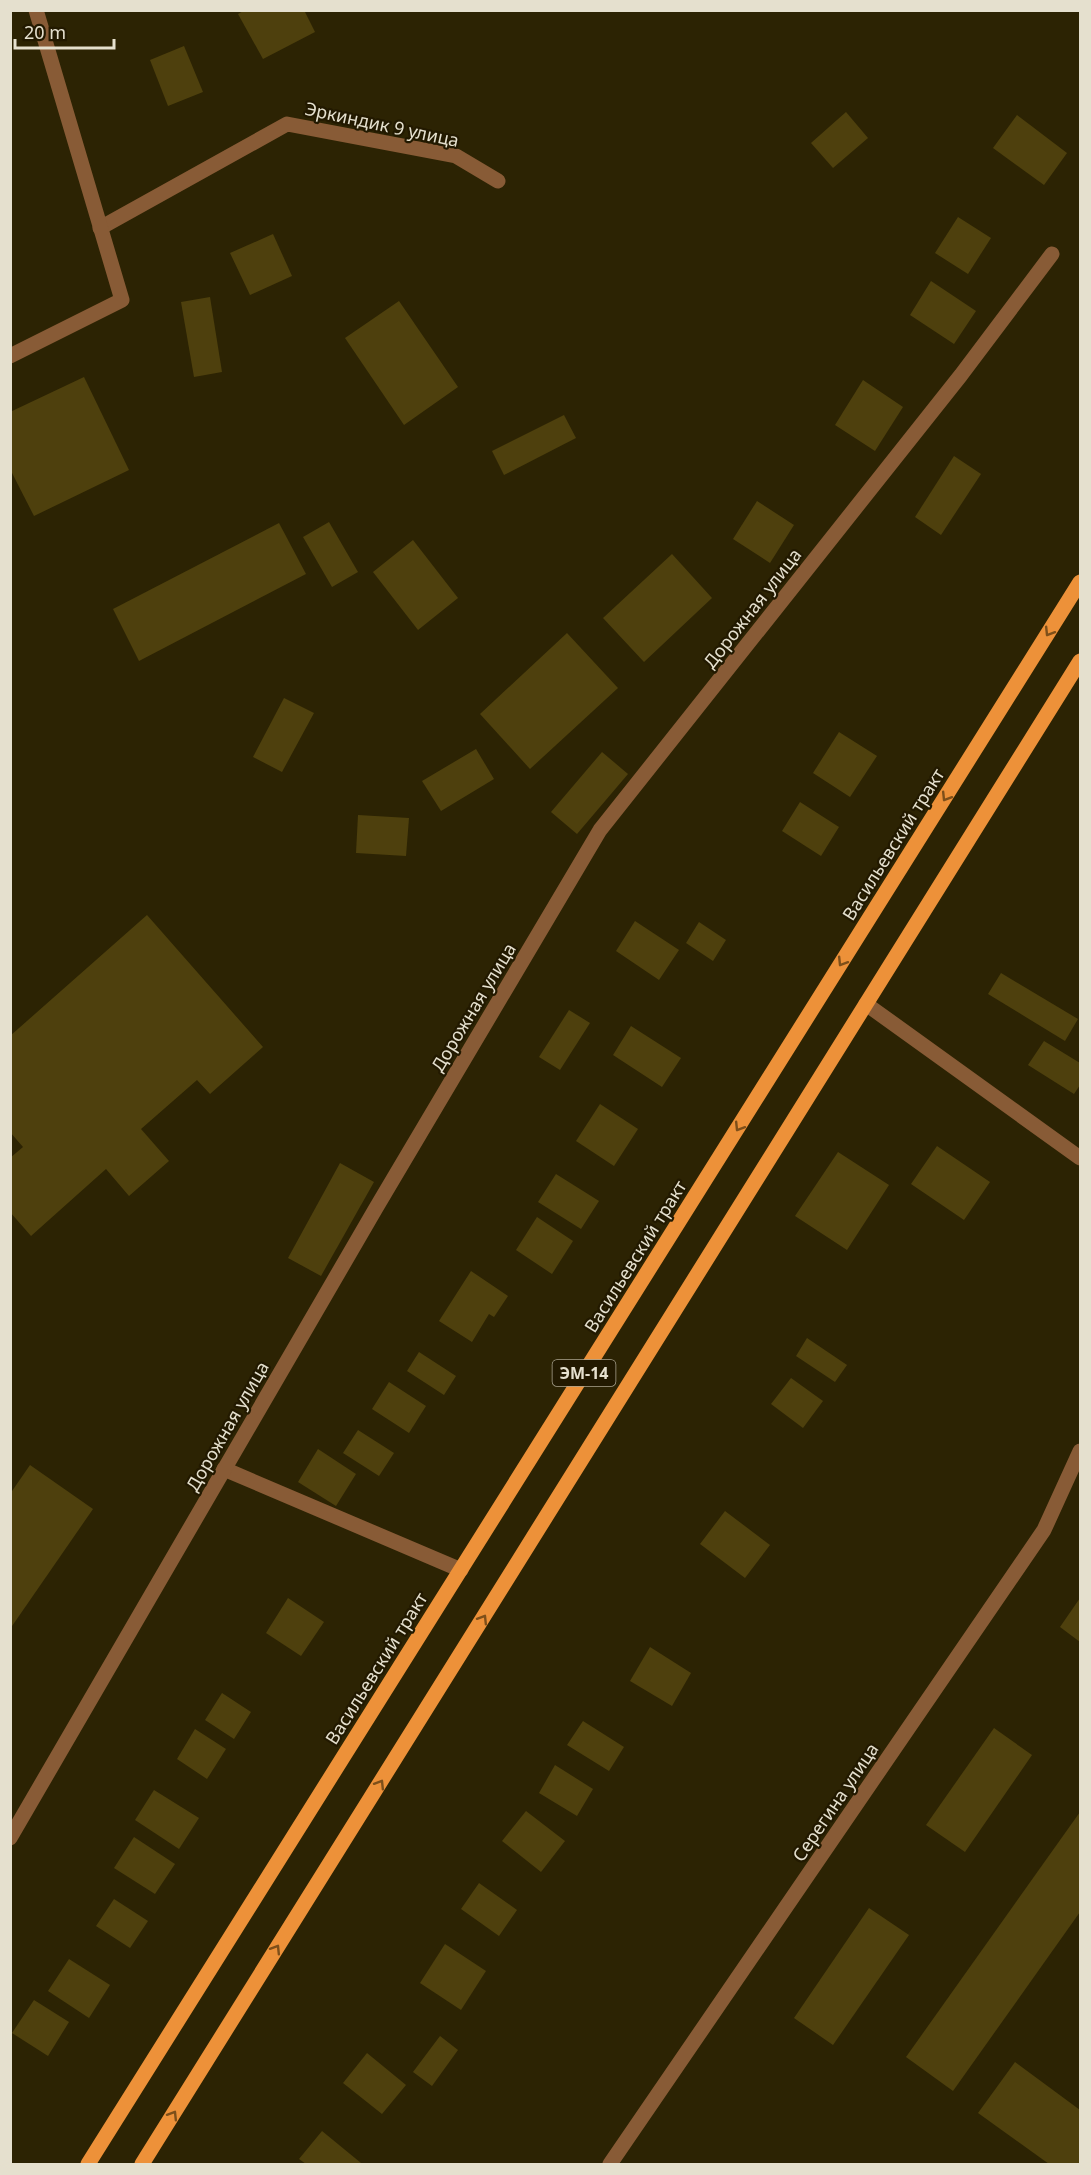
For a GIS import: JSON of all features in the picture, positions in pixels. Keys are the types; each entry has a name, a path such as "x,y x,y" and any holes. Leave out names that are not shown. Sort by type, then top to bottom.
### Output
{"main road":[{"name":"Васильевский тракт","path":"88,2164 1080,582"},
{"name":"ЭМ-14","path":"142,2164 1080,661"}],"street":[{"path":"10,356 122,300 36,10"},
{"name":"Эркиндик 9 улица","path":"100,228 287,124 456,156 498,181"},
{"name":"Дорожная улица","path":"10,1838 376,1208 600,830 961,375 1053,254"},
{"path":"866,1004 1080,1158"},
{"name":"Серегина улица","path":"610,2164 1044,1530 1080,1454"},
{"path":"224,1469 461,1570"}],"building":[{"path":"245,10 304,10 315,32 263,59 238,14"},
{"path":"184,46 203,92 168,106 150,60"},
{"path":"846,112 868,138 833,168 811,143"},
{"path":"1017,115 1067,153 1044,185 993,148"},
{"path":"958,217 991,238 968,274 935,253"},
{"path":"273,234 292,276 250,295 230,253"},
{"path":"931,281 976,311 954,344 910,315"},
{"path":"210,297 222,372 194,377 181,302"},
{"path":"399,301 458,387 404,425 345,338"},
{"path":"84,377 129,470 34,516 10,469 10,412"},
{"path":"863,380 903,407 875,451 835,425"},
{"path":"564,415 576,438 504,475 492,451"},
{"path":"954,456 981,474 941,535 915,517"},
{"path":"757,501 794,525 770,563 733,539"},
{"path":"329,522 358,572 332,587 303,537"},
{"path":"279,523 306,574 139,661 113,609"},
{"path":"413,540 458,598 418,630 373,572"},
{"path":"672,554 712,598 644,662 603,618"},
{"path":"567,633 618,688 530,769 480,714"},
{"path":"284,698 314,713 282,772 253,757"},
{"path":"839,732 877,756 850,797 813,773"},
{"path":"476,749 494,779 441,811 422,781"},
{"path":"602,752 628,774 577,834 551,812"},
{"path":"800,802 839,827 821,856 782,831"},
{"path":"358,815 409,818 406,856 356,853"},
{"path":"147,915 263,1047 210,1094 197,1080 141,1129 169,1161 129,1196 106,1169 31,1236 10,1212 10,1158 23,1147 10,1132 10,1036"},
{"path":"635,921 679,950 659,980 616,951"},
{"path":"699,922 726,940 713,961 686,943"},
{"path":"1001,973 1078,1019 1065,1041 988,994"},
{"path":"569,1010 590,1023 560,1070 539,1057"},
{"path":"631,1026 681,1058 662,1087 613,1055"},
{"path":"1044,1041 1080,1063 1080,1085 1074,1094 1028,1065"},
{"path":"600,1104 638,1129 614,1166 576,1141"},
{"path":"937,1146 990,1182 964,1220 911,1184"},
{"path":"838,1152 889,1185 847,1250 795,1216"},
{"path":"340,1163 374,1182 321,1276 288,1258"},
{"path":"556,1174 599,1201 581,1229 538,1202"},
{"path":"537,1217 573,1241 552,1274 516,1250"},
{"path":"471,1271 508,1296 494,1317 489,1314 472,1342 439,1321"},
{"path":"807,1338 847,1365 835,1382 796,1356"},
{"path":"419,1352 456,1376 444,1395 407,1371"},
{"path":"791,1378 823,1401 803,1428 771,1404"},
{"path":"389,1382 426,1406 409,1433 372,1409"},
{"path":"358,1430 394,1453 379,1476 343,1453"},
{"path":"318,1449 356,1474 336,1506 298,1482"},
{"path":"30,1465 93,1509 10,1629 10,1494"},
{"path":"725,1511 770,1545 745,1578 700,1544"},
{"path":"288,1598 324,1622 301,1656 266,1633"},
{"path":"1080,1598 1080,1642 1060,1627"},
{"path":"650,1647 691,1673 672,1706 630,1681"},
{"path":"222,1693 251,1712 234,1739 205,1720"},
{"path":"583,1721 624,1747 609,1771 567,1745"},
{"path":"994,1728 1032,1755 965,1852 926,1825"},
{"path":"195,1729 226,1749 207,1779 177,1759"},
{"path":"555,1765 593,1789 577,1816 539,1793"},
{"path":"154,1790 199,1818 179,1849 135,1820"},
{"path":"526,1811 565,1841 541,1872 502,1841"},
{"path":"1080,1812 1080,1912 953,2091 906,2057"},
{"path":"134,1837 175,1864 155,1894 114,1868"},
{"path":"479,1883 517,1910 499,1936 461,1909"},
{"path":"114,1899 148,1921 130,1948 96,1926"},
{"path":"869,1908 909,1935 833,2045 794,2018"},
{"path":"445,1944 486,1971 461,2010 420,1983"},
{"path":"69,1959 110,1985 89,2018 48,1991"},
{"path":"34,2000 69,2022 48,2056 12,2033"},
{"path":"440,2036 458,2050 432,2086 413,2072"},
{"path":"367,2053 406,2085 382,2114 343,2083"},
{"path":"1015,2062 1080,2110 1080,2164 1049,2164 978,2113"},
{"path":"322,2131 361,2163 306,2164 299,2159"}]}
